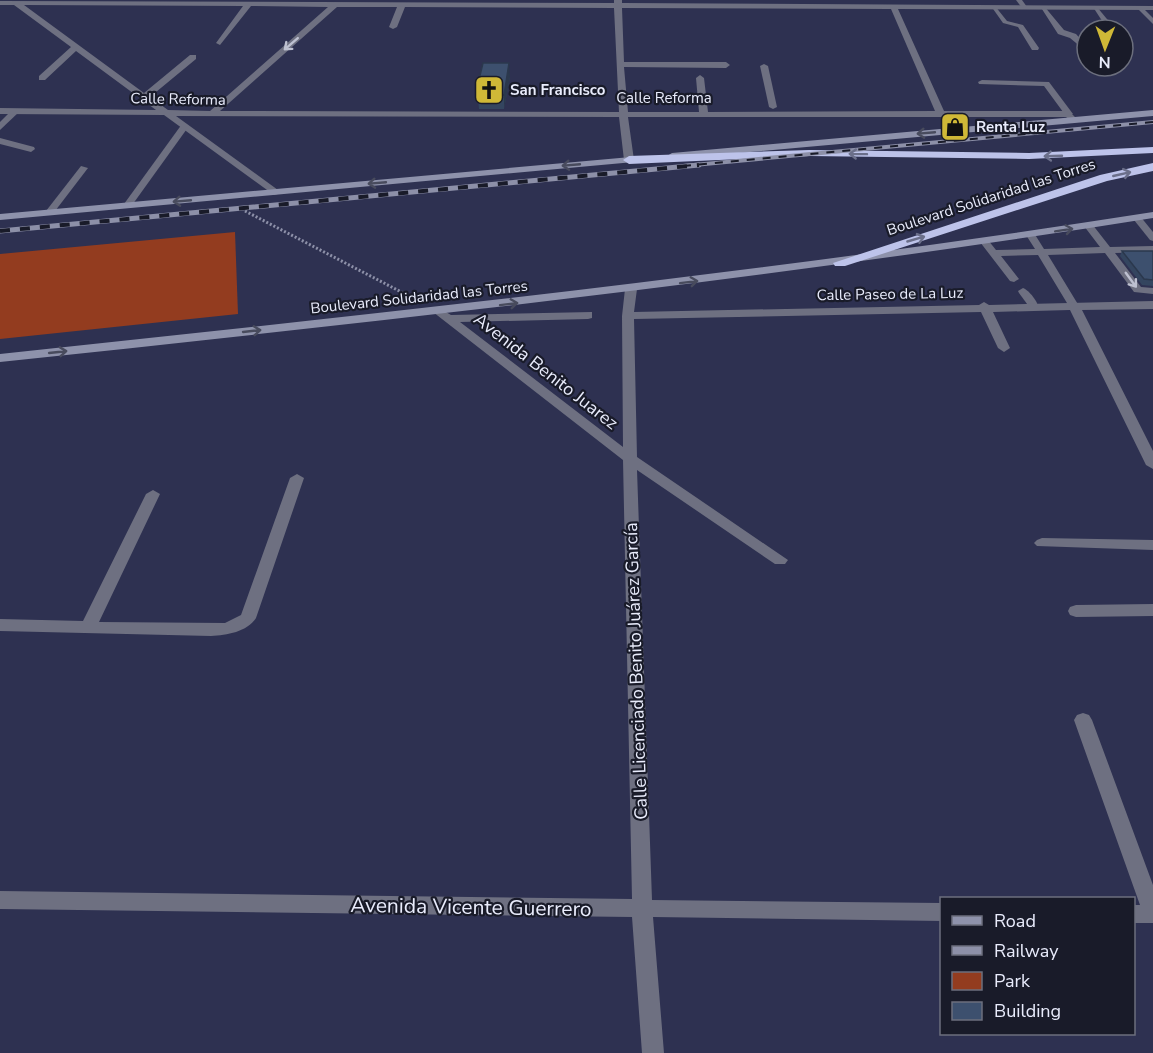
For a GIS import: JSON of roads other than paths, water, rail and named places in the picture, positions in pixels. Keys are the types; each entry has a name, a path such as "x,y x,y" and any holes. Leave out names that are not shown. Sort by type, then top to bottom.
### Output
{"highway":[{"name":"Boulevard Solidaridad las Torres","path":"629,160 799,153 1029,156 1153,150"},
{"name":"Boulevard Solidaridad las Torres","path":"840,263 1104,178 1153,167"}],"main road":[{"name":"Boulevard Solidaridad las Torres","path":"0,218 1071,117 1153,112"},
{"name":"Boulevard Solidaridad las Torres","path":"0,358 444,315 840,263 1153,215"}],"street":[{"path":"0,3 228,2 248,5 283,2 402,5 458,2 892,3 993,7 1021,4 1042,7 1153,8"},
{"path":"618,2 623,113 629,160"},
{"path":"16,3 143,99 170,114 274,192"},
{"path":"211,114 338,3"},
{"path":"892,3 941,114"},
{"path":"220,43 248,5"},
{"path":"393,27 402,5"},
{"path":"42,78 74,48"},
{"path":"143,99 193,57"},
{"path":"620,64 726,65"},
{"path":"700,78 704,113"},
{"name":"Calle Reforma","path":"0,111 211,114 704,113 774,110 1071,117"},
{"name":"Calle Licenciado Benito Juárez García","path":"631,289 628,316 630,459 642,910 653,1053"},
{"path":"984,306 1004,348"},
{"name":"Calle Paseo de La Luz","path":"628,316 984,306 1152,306"},
{"path":"1074,306 1153,465"},
{"path":"444,315 588,315"},
{"name":"Avenida Benito Juarez","path":"444,315 630,459 780,560"},
{"path":"0,625 211,630 239,625 248,618 297,478"},
{"path":"88,627 153,494"},
{"path":"1042,543 1153,545"},
{"path":"1076,611 1153,610"},
{"path":"1083,720 1153,914 1135,914"},
{"name":"Avenida Vicente Guerrero","path":"0,900 642,910 940,912"}],"lane":[{"path":"993,7 1005,22 1021,26 1035,48"},
{"path":"1042,7 1061,32 1075,38"},
{"path":"1095,8 1103,18"},
{"path":"1140,8 1153,22"},
{"path":"764,66 774,110"},
{"path":"982,82 1046,84 1071,117"},
{"path":"0,127 15,112"},
{"path":"128,206 185,126"},
{"path":"0,141 31,149"},
{"path":"49,213 84,168"},
{"path":"1137,218 1153,238"},
{"path":"1089,226 1138,290 1153,291"},
{"path":"1031,235 1074,306"},
{"path":"985,242 1014,279"},
{"path":"994,253 1153,249"},
{"path":"1023,291 1034,306"}],"railway":[{"path":"683,166 1153,122"},
{"path":"0,231 699,165"}],"place":[{"name":"San Francisco","path":"489,90"},
{"name":"Renta Luz","path":"955,127"}]}
